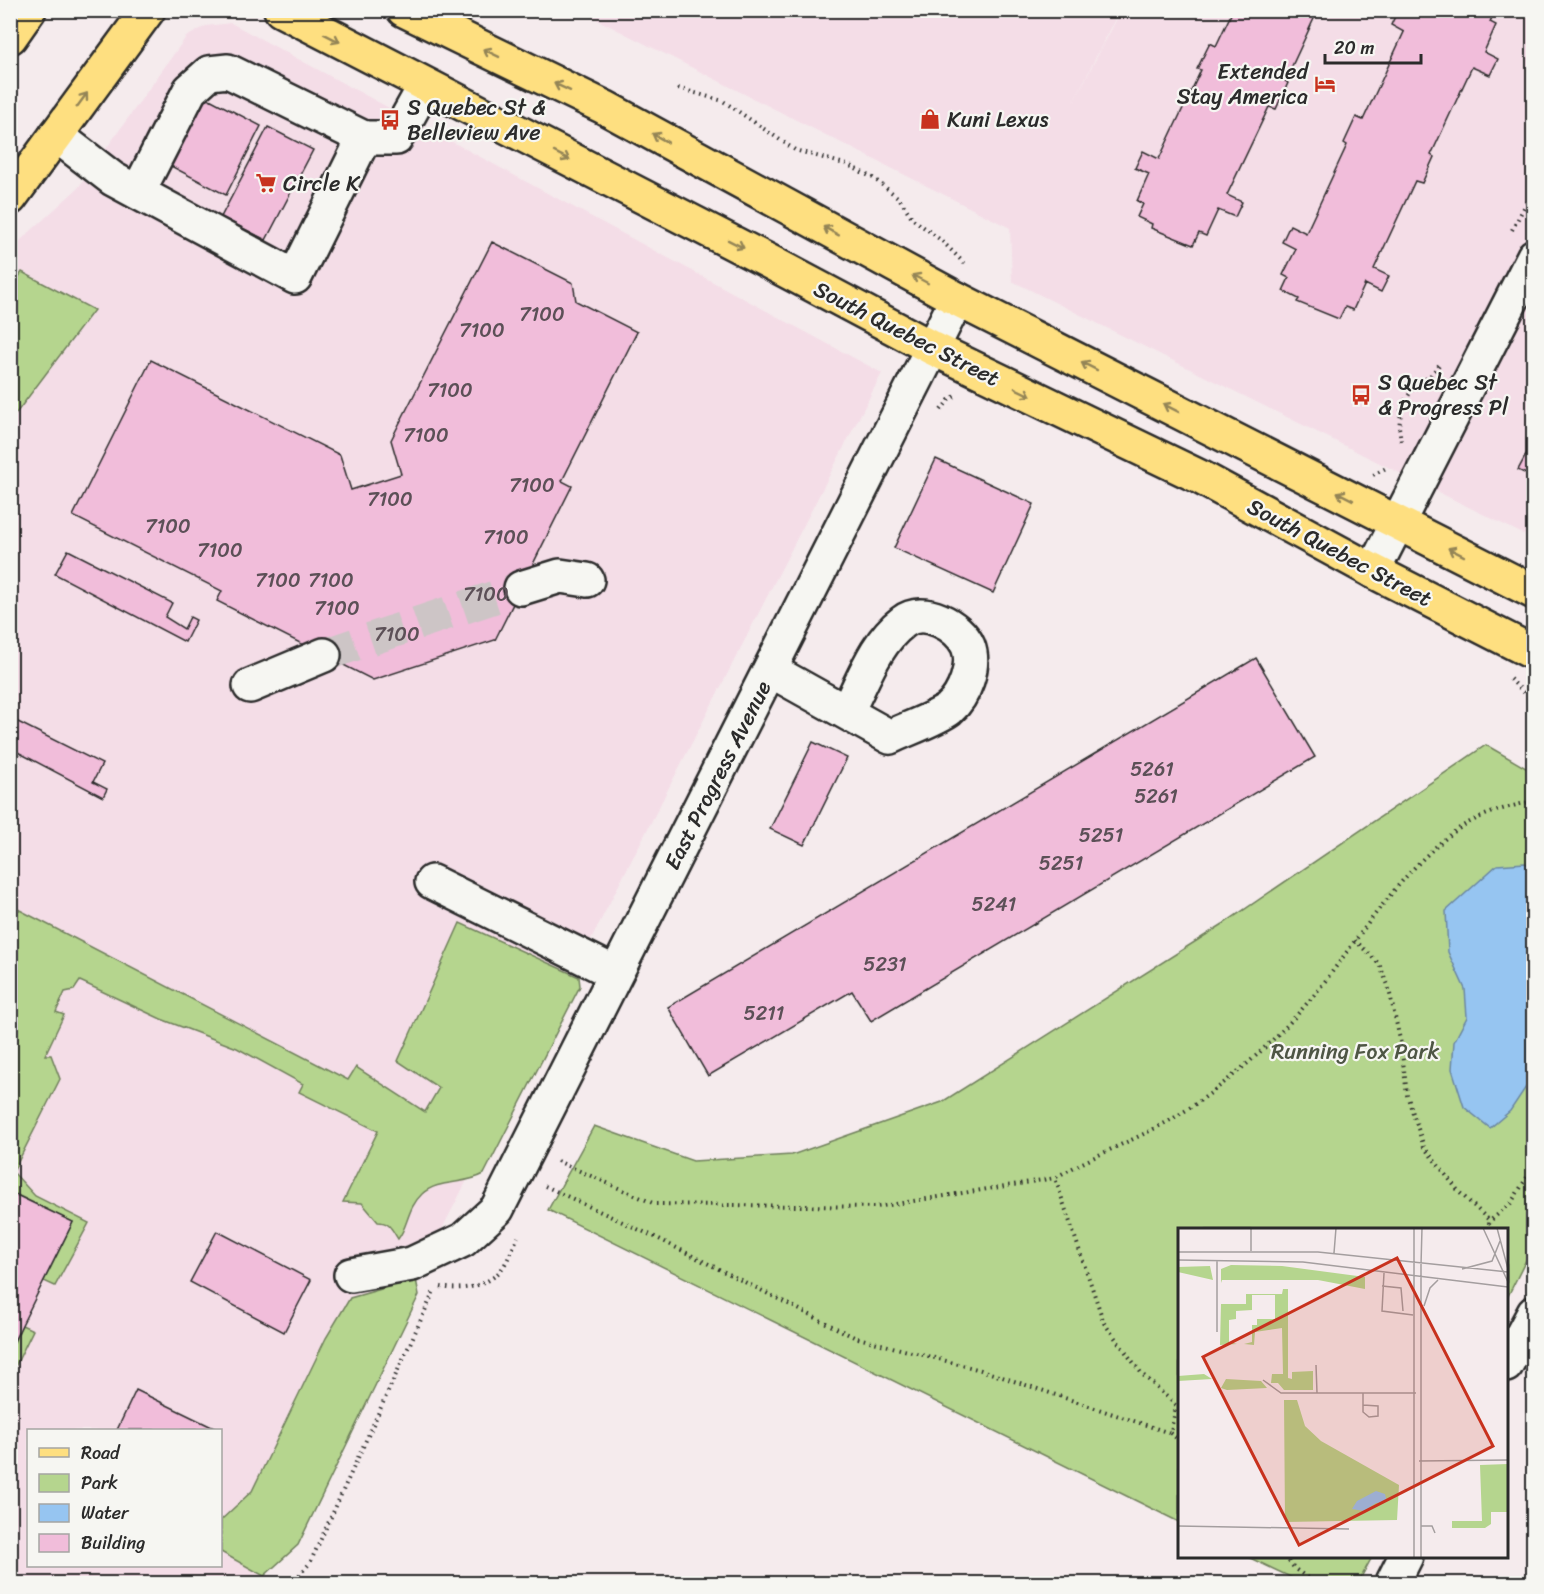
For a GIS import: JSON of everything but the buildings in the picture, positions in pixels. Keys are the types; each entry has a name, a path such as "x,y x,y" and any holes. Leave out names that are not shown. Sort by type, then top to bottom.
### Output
{"main road":[{"path":"10,37 29,10"},
{"path":"10,198 148,10"},
{"name":"South Quebec Street","path":"281,10 932,348 1200,477 1373,571 1533,653"},
{"path":"404,10 604,107 957,299 1533,592"},
{"path":"431,10 463,40"}],"street":[{"path":"138,192 190,90 209,73 228,71 364,138 396,138 425,86"},
{"path":"56,135 113,179 295,278 364,138"},
{"path":"1373,571 1533,256"},
{"name":"East Progress Avenue","path":"351,1275 412,1264 463,1240 497,1209 957,299"},
{"path":"521,588 560,576 587,580"},
{"path":"250,686 324,655"},
{"path":"770,670 847,711"},
{"path":"432,882 615,973"},
{"path":"1508,1361 1533,1313"},
{"path":"1392,1584 1405,1558"}],"path":[{"path":"678,88 723,101 795,150 848,165 873,178 899,198 913,219 942,241 966,265"},
{"path":"1511,233 1533,189"},
{"path":"1403,449 1399,427 1402,405 1414,387 1430,376 1444,359"},
{"path":"1365,474 1374,475 1391,465"},
{"path":"528,1148 655,1204 877,1207 1055,1178 1084,1161 1173,1119 1225,1081 1249,1062 1289,1023 1328,978 1355,940 1418,864 1454,831 1497,809 1533,801"},
{"path":"1355,940 1379,964 1388,985 1401,1044 1407,1095 1424,1147 1460,1193 1490,1221"},
{"path":"1488,1228 1490,1221 1511,1203 1533,1166"},
{"path":"1055,1178 1104,1323 1142,1374 1178,1408 1170,1433"},
{"path":"544,1186 657,1238 854,1337 981,1370 1170,1433 1178,1440"},
{"path":"291,1584 310,1563 440,1278 463,1240"},
{"path":"1286,1558 1295,1569 1316,1584"}],"shaded area":[{"path":"580,11 1119,11 1074,101 1121,11 1533,11 1533,539 1012,281 1010,228"},
{"path":"231,23 882,373 260,1583 11,1584 11,249 78,188 186,37 206,26"}],"green space":[{"path":"22,272 94,310 11,420 11,288"},
{"name":"Running Fox Park","path":"1486,745 1533,772 1534,1244 1508,1296 1508,1228 1178,1228 1178,1522 548,1210 594,1126 693,1161 792,1155 942,1102 1223,924"},
{"path":"10,905 348,1080 356,1067 425,1112 439,1088 398,1061 460,923 579,977 580,986 484,1174 469,1180 428,1189 413,1205 398,1239 390,1227 378,1222 362,1203 343,1202 378,1131 299,1092 303,1084 237,1048 161,1019 80,981 74,990 65,992 56,1012 64,1015 45,1055 51,1055 60,1079 13,1172 35,1196 89,1223 55,1286 44,1281 73,1222 11,1192"},
{"path":"416,1279 419,1295 298,1545 264,1576 222,1553 222,1519 252,1491 326,1338 350,1298"},
{"path":"22,1325 33,1330 11,1375 11,1349"},
{"path":"1250,1558 1371,1558 1358,1583 1303,1583"}],"water":[{"path":"1525,863 1534,867 1533,944 1528,953 1527,984 1533,1004 1533,1070 1530,1081 1510,1111 1490,1128 1464,1107 1452,1069 1454,1042 1467,1017 1465,989 1448,952 1446,911 1497,865"}],"tunnel":[{"path":"324,655 521,588"}],"place":[{"name":"Extended Stay America","path":"1325,84"},
{"name":"Kuni Lexus","path":"930,119"},
{"name":"S Quebec St & Belleview Ave","path":"390,120"},
{"name":"Circle K","path":"266,183"},
{"name":"S Quebec St & Progress Pl","path":"1361,395"}]}
